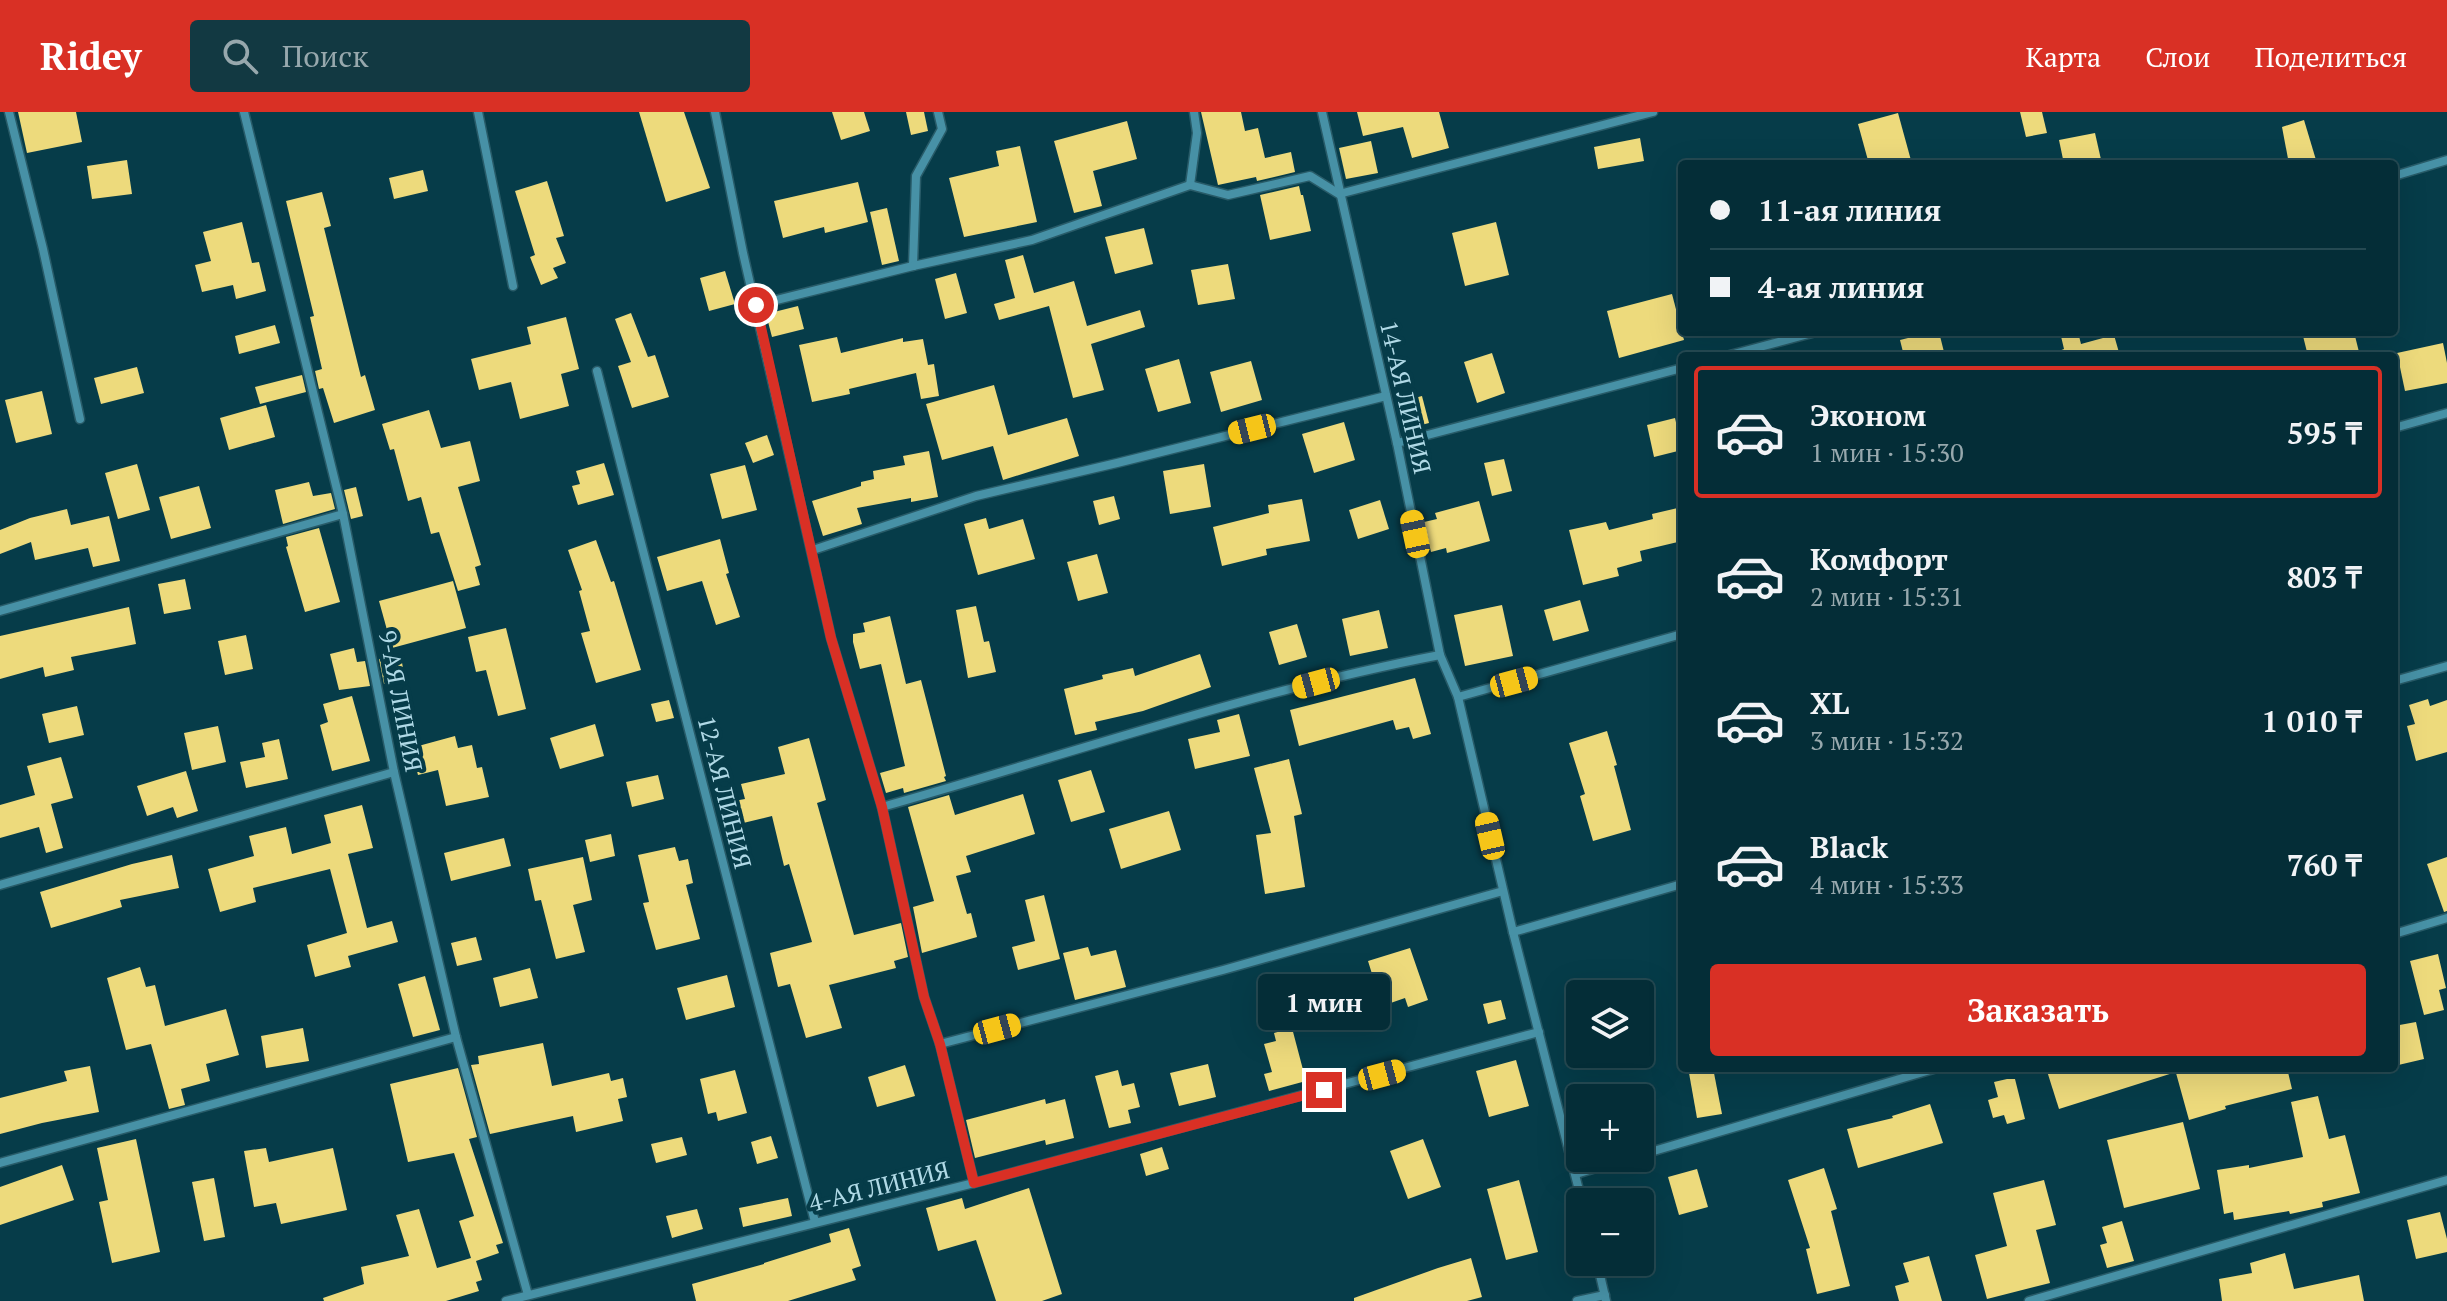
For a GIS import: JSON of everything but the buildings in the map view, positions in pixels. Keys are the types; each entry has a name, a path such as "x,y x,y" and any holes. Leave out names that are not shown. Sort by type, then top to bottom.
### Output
{"street":[{"path":"9,112 80,419"},
{"name":"9-АЯ ЛИНИЯ","path":"244,112 343,514 394,772 456,1037 528,1295"},
{"path":"478,112 513,286"},
{"path":"715,112 722,156 831,638 882,807 924,997 940,1044 974,1183"},
{"path":"913,266 916,176 942,129 938,112"},
{"path":"1190,185 1197,133 1194,112"},
{"name":"14-АЯ ЛИНИЯ","path":"1322,112 1397,443 1440,655 1458,697 1513,932 1579,1188"},
{"path":"756,305 1032,240 1190,185 1228,195 1310,176 1339,194 1653,112"},
{"path":"2398,175 2447,160"},
{"path":"1741,352 1801,336"},
{"path":"1397,443 1678,369"},
{"name":"12-АЯ ЛИНИЯ","path":"597,371 815,1222"},
{"path":"813,550 976,496 1386,396"},
{"path":"2398,427 2447,413"},
{"path":"0,611 343,514"},
{"path":"1458,697 1678,635"},
{"path":"882,807 1175,721 1372,668 1440,655"},
{"path":"2398,680 2447,666"},
{"path":"0,885 394,772"},
{"path":"1513,932 1678,885"},
{"path":"940,1044 1238,966 1503,891"},
{"path":"2398,933 2447,918"},
{"name":"4-АЯ ЛИНИЯ","path":"506,1301 974,1183 1539,1032"},
{"path":"0,1163 456,1037"},
{"path":"1654,1151 1923,1072"},
{"path":"1576,1174 1583,1172"},
{"path":"2029,1301 2447,1180"},
{"path":"1577,1301 1605,1298 1600,1276"}],"route":[{"path":"756,305 831,638 882,807 924,997 940,1044 974,1183 1324,1090"}]}
